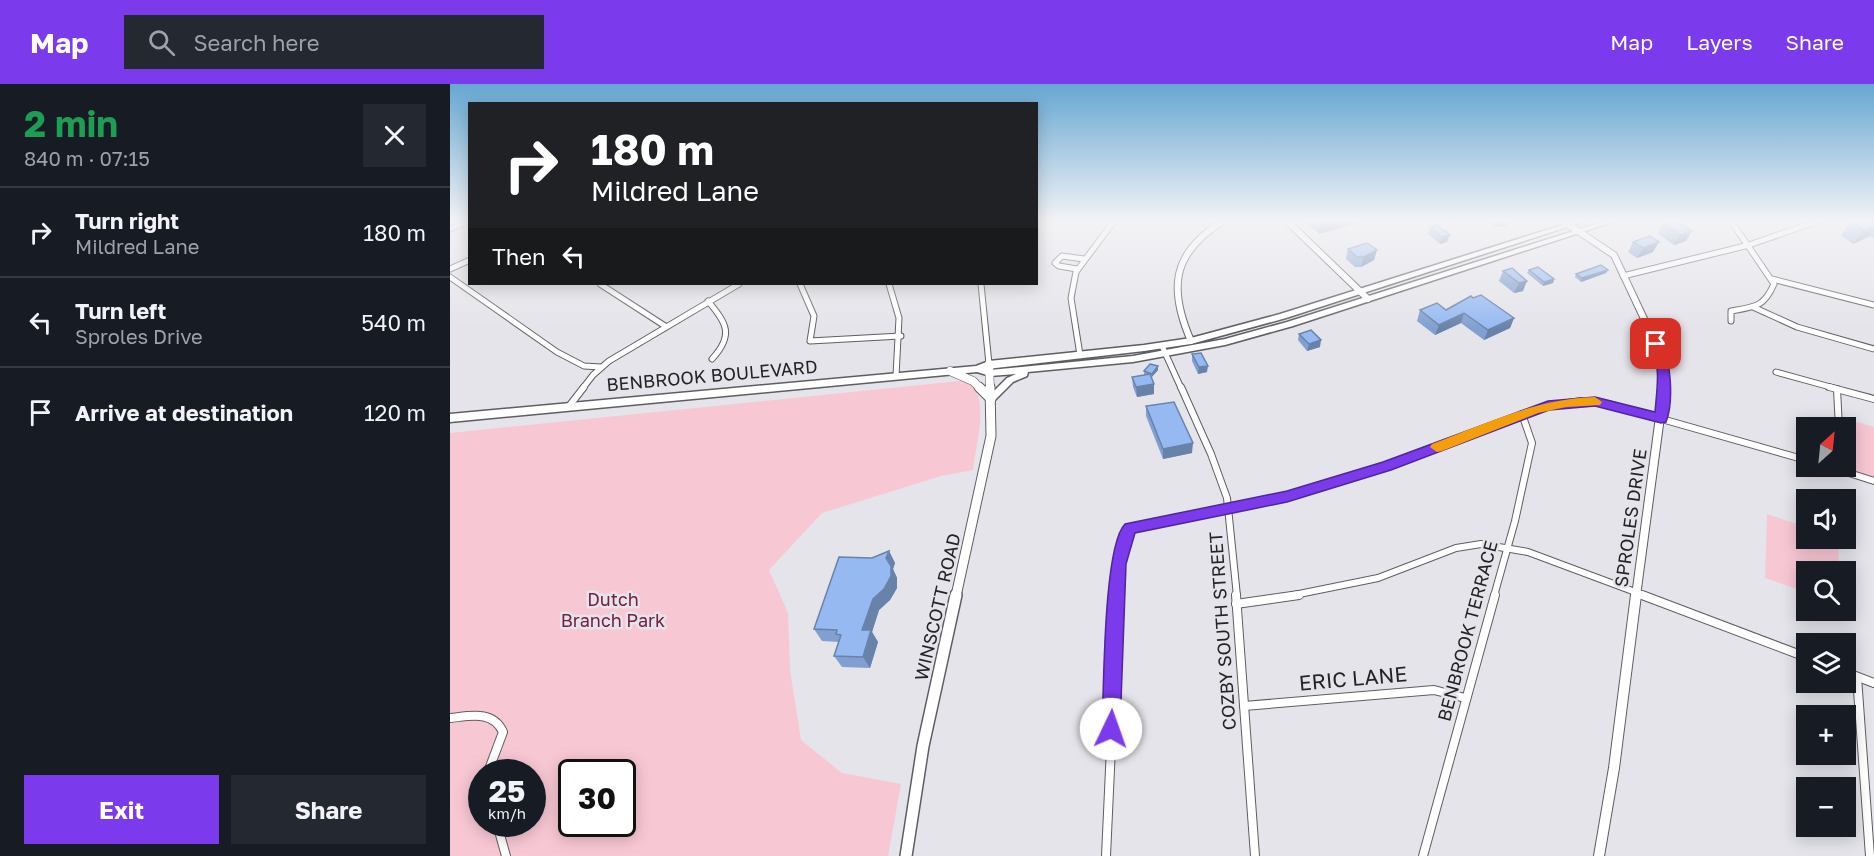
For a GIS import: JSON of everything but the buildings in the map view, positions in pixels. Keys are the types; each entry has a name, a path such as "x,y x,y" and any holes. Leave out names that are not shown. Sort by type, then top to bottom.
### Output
{"highway":[{"name":"BENBROOK BOULEVARD","path":"450,418 570,405 989,368 1080,355 1164,350 1283,316 1462,257"},
{"name":"BENBROOK BOULEVARD","path":"989,368 1032,370 1242,338 1499,257"},
{"path":"991,399 1010,380 1032,370"}],"main road":[{"name":"WINSCOTT ROAD","path":"906,856 923,746 991,436 989,368"},
{"path":"950,371 973,381 991,399"}],"street":[{"path":"1061,257 1055,263 1059,266 1077,269"},
{"path":"1070,257 1084,259 1077,269 1071,298 1080,355"},
{"path":"1185,257 1176,277 1175,295 1191,341"},
{"path":"1324,257 1368,299"},
{"name":"SPROLES DRIVE","path":"1599,856 1614,768 1665,375 1662,357 1614,257"},
{"path":"1623,276 1700,257"},
{"path":"1731,321 1731,311 1753,307 1767,300 1773,290 1772,279 1757,257"},
{"path":"450,269 468,261"},
{"path":"450,277 557,352 584,366 601,367"},
{"path":"1772,279 1874,305"},
{"path":"602,285 665,326"},
{"path":"570,405 601,367 735,285"},
{"path":"800,285 814,316 810,342 901,336"},
{"path":"889,285 897,305 901,336 896,376"},
{"path":"981,285 989,368"},
{"path":"708,301 724,323 728,337 725,346 712,359"},
{"path":"1753,307 1803,330 1874,349"},
{"name":"COZBY SOUTH STREET","path":"1164,350 1225,492 1229,510 1255,856"},
{"path":"1776,372 1874,399"},
{"path":"1837,389 1838,417"},
{"path":"1106,856 1118,574 1127,532 1133,527 1287,497 1387,466 1548,406 1595,402 1661,418 1796,457"},
{"name":"BENBROOK TERRACE","path":"1422,856 1506,546 1515,521 1532,442 1522,414"},
{"path":"1856,474 1874,481"},
{"path":"1236,604 1304,594 1361,582 1404,570 1452,549 1472,544 1506,546 1796,653"},
{"path":"1870,856 1857,676 1874,683"},
{"name":"ERIC LANE","path":"1244,706 1434,690 1465,698"},
{"path":"450,718 485,716 497,721 503,732 493,759"},
{"path":"501,837 506,856"}],"green space":[{"name":"Dutch Branch Park","path":"969,380 979,399 980,411 979,435 973,470 941,476 822,513 769,570 788,613 790,670 801,740 842,773 901,784 888,856 450,856 450,433"},
{"path":"1856,422 1874,427 1874,479 1856,474"},
{"path":"1767,514 1796,524 1796,549 1838,549 1839,561 1796,561 1796,589 1765,578"}],"slow traffic":[{"path":"1437,447 1536,409 1581,401 1595,402"}],"route":[{"path":"1111,729 1119,564 1123,544 1131,528 1287,497 1387,466 1548,406 1581,401 1595,402 1661,418 1665,375 1662,357 1656,344"}]}
